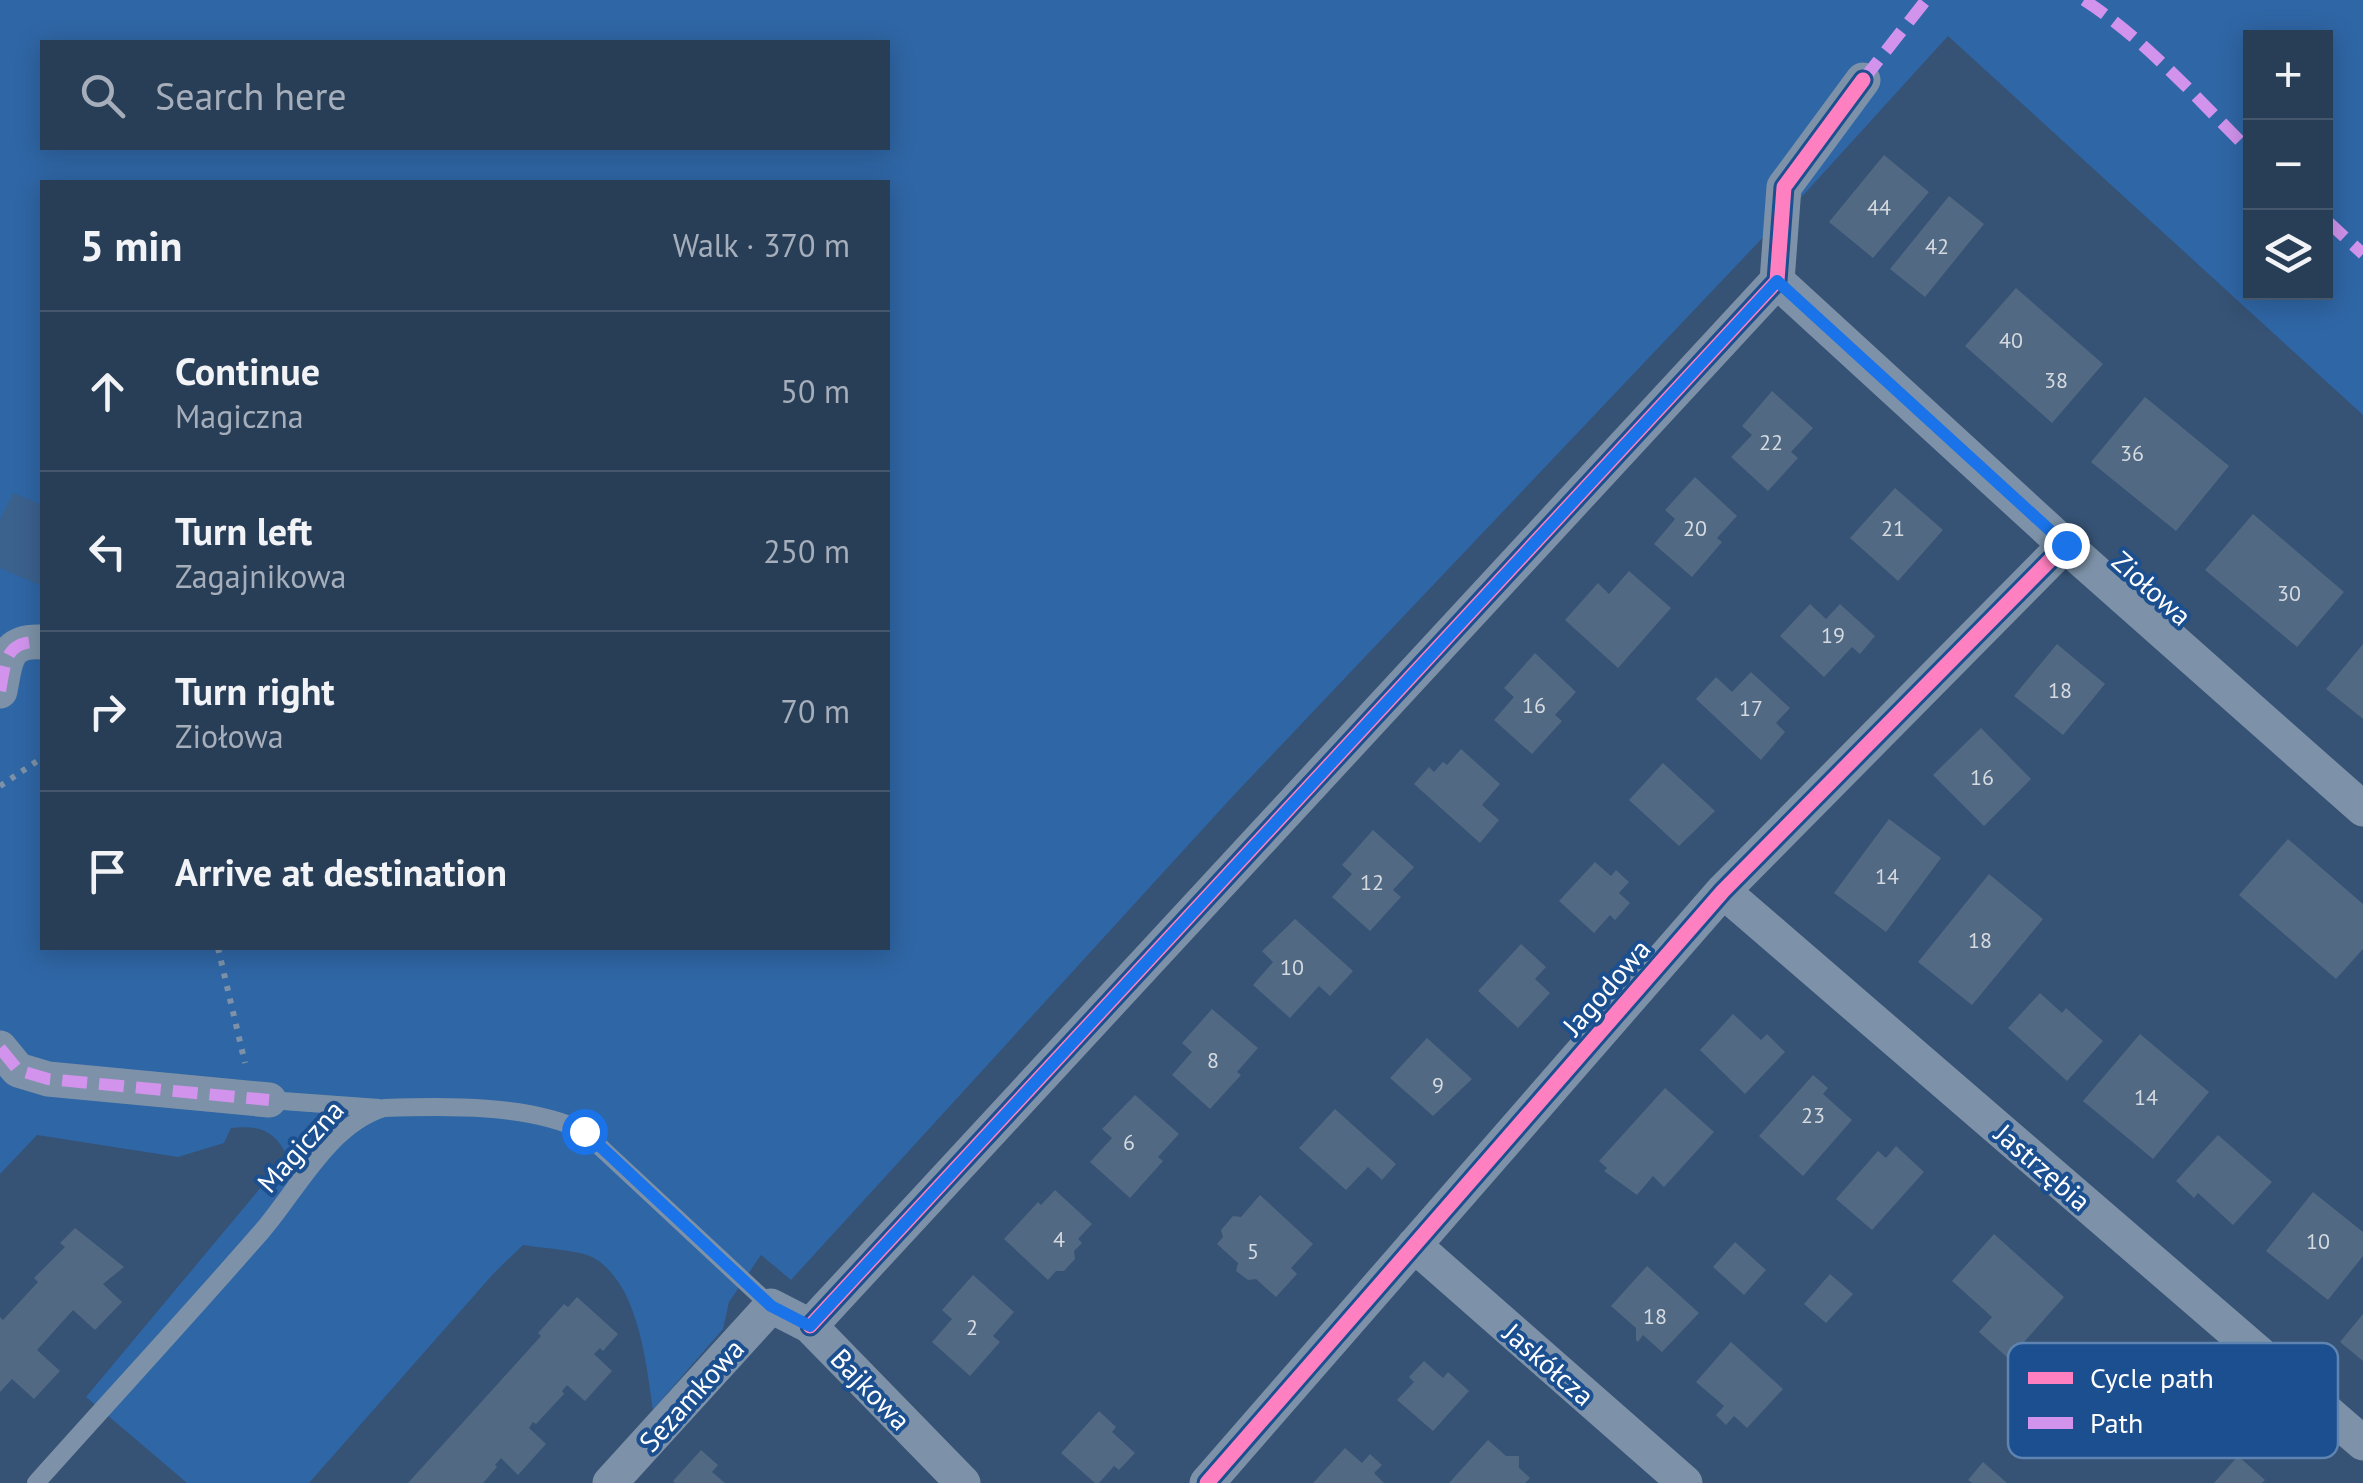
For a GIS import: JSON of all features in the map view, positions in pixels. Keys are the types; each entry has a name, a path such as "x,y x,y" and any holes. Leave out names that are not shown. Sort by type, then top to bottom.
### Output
{"street":[{"path":"810,1326 1777,281 1784,188 1863,80"},
{"name":"Ziołowa","path":"1777,281 2363,809"},
{"name":"Jagodowa","path":"1207,1483 1723,891 2066,545"},
{"path":"0,691 9,653 24,642 40,642"},
{"name":"Jastrzębia","path":"1723,891 2247,1343"},
{"path":"0,1048 18,1070 48,1080 262,1099"},
{"name":"Jaskółcza","path":"1414,1246 1684,1483"},
{"name":"Bajkowa","path":"771,1306 810,1326 963,1483"},
{"name":"Sezamkowa","path":"610,1483 771,1306"},
{"name":"Jastrzębia","path":"2338,1421 2363,1443"}],"lane":[{"path":"262,1099 384,1108"},
{"name":"Magiczna","path":"36,1483 263,1229 342,1132 364,1114 384,1108 519,1112 546,1116 584,1131 771,1306"}],"path":[{"path":"0,786 40,759"},
{"path":"219,950 262,1099"}],"shaded area":[{"path":"0,0 2363,0 2363,415 1948,36 1808,190 1233,796 791,1280 761,1255 729,1302 723,1329 653,1410 638,1326 609,1270 588,1255 523,1245 309,1483 187,1483 86,1397 287,1156 271,1135 250,1127 231,1128 224,1143 178,1157 37,1135 0,1174"},
{"path":"13,493 40,504 40,585 0,568 0,520"}],"building":[{"path":"1884,155 1929,192 1873,258 1829,222"},
{"path":"1949,196 1984,224 1925,297 1890,269"},
{"path":"2016,288 2103,364 2052,423 1965,346"},
{"path":"1772,391 1813,428 1791,452 1798,458 1768,491 1731,457 1752,435 1742,426"},
{"path":"2145,397 2229,466 2176,531 2091,462"},
{"path":"1695,477 1737,516 1717,538 1722,542 1692,577 1654,544 1675,519 1665,510"},
{"path":"1895,488 1943,530 1898,581 1850,538"},
{"path":"2253,514 2344,592 2297,647 2205,570"},
{"path":"1629,571 1671,608 1618,668 1565,620 1598,583 1609,594"},
{"path":"1810,604 1826,619 1840,604 1875,636 1860,654 1852,647 1824,677 1780,636"},
{"path":"2057,644 2105,684 2063,735 2014,696"},
{"path":"2363,644 2363,719 2326,689"},
{"path":"1535,653 1576,692 1555,715 1562,721 1532,754 1494,720 1514,697 1504,688"},
{"path":"1751,672 1790,708 1776,723 1785,732 1761,760 1696,699 1716,677 1732,692"},
{"path":"1981,728 2031,779 1984,826 1933,775"},
{"path":"1461,749 1500,784 1482,805 1499,820 1480,843 1414,784 1429,767 1434,772 1443,762 1447,765"},
{"path":"1663,763 1715,811 1679,846 1629,800"},
{"path":"1889,819 1941,858 1886,932 1834,893"},
{"path":"1373,830 1414,867 1393,890 1401,897 1370,931 1332,897 1352,874 1342,865"},
{"path":"2288,839 2363,904 2363,949 2336,979 2239,895"},
{"path":"1595,862 1611,876 1616,870 1629,882 1619,893 1630,903 1615,920 1610,915 1594,933 1559,901"},
{"path":"1989,874 2043,919 1972,1005 1918,962"},
{"path":"1295,919 1353,971 1330,996 1319,986 1290,1018 1253,985 1273,962 1262,951"},
{"path":"1521,944 1546,967 1535,979 1550,993 1518,1028 1478,991"},
{"path":"2040,993 2062,1013 2066,1008 2103,1041 2067,1081 2008,1028"},
{"path":"1212,1009 1258,1048 1237,1072 1241,1075 1210,1109 1172,1075 1192,1052 1182,1043"},
{"path":"1733,1014 1761,1040 1767,1034 1785,1052 1745,1094 1700,1050"},
{"path":"2140,1034 2209,1092 2153,1159 2083,1101"},
{"path":"1427,1038 1472,1079 1433,1116 1390,1078"},
{"path":"1813,1075 1828,1088 1823,1094 1852,1120 1803,1176 1759,1136"},
{"path":"1665,1088 1714,1132 1664,1187 1653,1176 1637,1195 1604,1171 1607,1168 1599,1161"},
{"path":"1135,1095 1179,1134 1158,1157 1163,1161 1130,1198 1090,1162 1112,1138 1102,1129"},
{"path":"1335,1109 1396,1164 1382,1180 1368,1167 1346,1190 1299,1148"},
{"path":"2218,1135 2272,1182 2233,1225 2198,1193 2194,1198 2176,1181"},
{"path":"1896,1146 1924,1172 1872,1230 1836,1199 1878,1151 1886,1158"},
{"path":"1055,1190 1092,1224 1078,1239 1082,1243 1074,1251 1075,1259 1048,1280 1004,1239 1038,1202 1041,1205"},
{"path":"2313,1192 2363,1232 2363,1256 2328,1300 2266,1251"},
{"path":"1260,1195 1313,1244 1291,1268 1297,1274 1276,1297 1256,1279 1248,1280 1236,1271 1238,1263 1217,1244 1223,1237 1221,1230 1233,1216 1241,1217"},
{"path":"75,1228 124,1267 103,1284 122,1302 95,1330 73,1310 37,1350 60,1371 34,1399 12,1379 0,1392 0,1317 3,1320 38,1282 34,1278 65,1247 60,1243"},
{"path":"1994,1234 2064,1297 2023,1343 2008,1343 2008,1358 1979,1332 1992,1317 1952,1281"},
{"path":"1735,1242 1766,1270 1744,1295 1713,1267"},
{"path":"1647,1266 1699,1313 1662,1352 1643,1335 1638,1342 1636,1328 1611,1306"},
{"path":"1830,1274 1853,1294 1826,1323 1804,1304"},
{"path":"973,1275 1014,1312 993,1336 1000,1342 970,1376 932,1342 952,1319 942,1310"},
{"path":"577,1297 618,1334 603,1351 600,1348 594,1354 612,1371 585,1401 567,1385 564,1394 536,1424 533,1422 529,1428 546,1444 518,1475 501,1458 483,1483 408,1483 541,1336 538,1333 564,1304 568,1307"},
{"path":"2363,1314 2363,1361 2340,1342"},
{"path":"1731,1342 1783,1389 1747,1428 1734,1416 1726,1425 1716,1415 1724,1406 1696,1382"},
{"path":"1424,1361 1443,1378 1448,1372 1469,1391 1433,1431 1397,1400 1414,1382 1409,1377"},
{"path":"1099,1411 1116,1427 1112,1432 1135,1453 1119,1470 1114,1466 1095,1483 1061,1453"},
{"path":"1488,1440 1506,1456 1519,1456 1519,1468 1530,1478 1525,1483 1449,1483"},
{"path":"1345,1448 1362,1463 1370,1454 1382,1465 1374,1473 1384,1483 1313,1483"},
{"path":"701,1450 718,1465 712,1472 725,1483 675,1483 673,1481"},
{"path":"2236,1458 2265,1480 2262,1483 2214,1483"},
{"path":"1983,1462 2007,1483 1968,1480"}],"marked path":[{"path":"1863,80 1926,0"},
{"path":"2084,0 2150,52 2243,144"},
{"path":"2333,226 2363,254"},
{"path":"0,691 9,654 21,644 40,642"},
{"path":"0,1048 18,1070 48,1079 269,1100"}],"cycle path":[{"path":"810,1326 1777,281 1784,187 1863,80"},
{"path":"1207,1483 1723,891 2065,545"}],"route":[{"path":"584,1131 771,1306 810,1326 1777,281 2066,545"}]}
